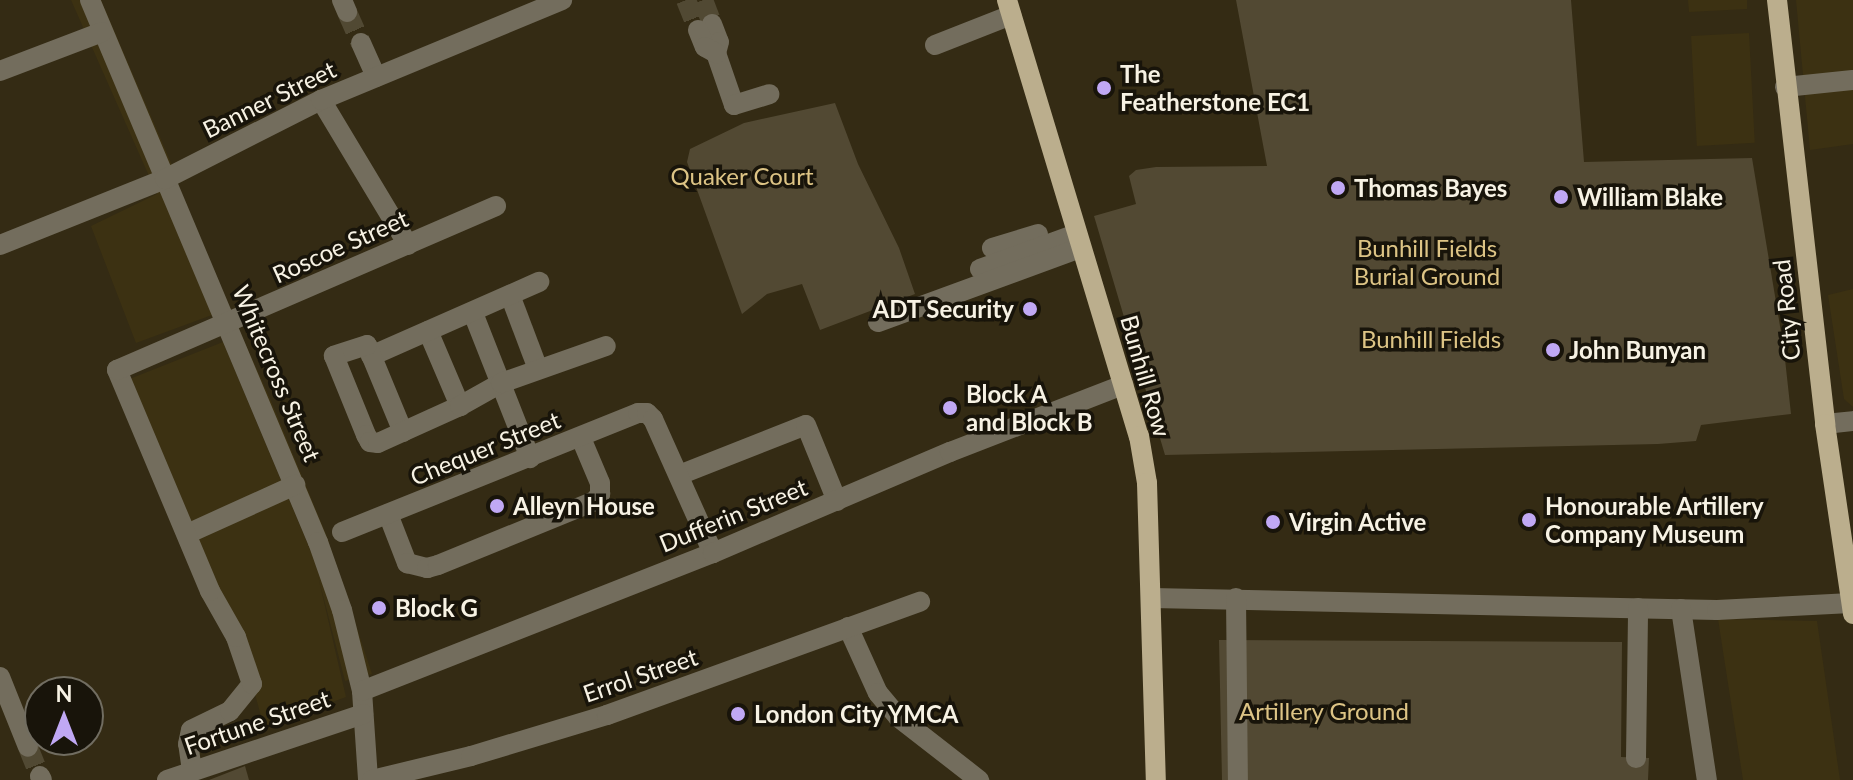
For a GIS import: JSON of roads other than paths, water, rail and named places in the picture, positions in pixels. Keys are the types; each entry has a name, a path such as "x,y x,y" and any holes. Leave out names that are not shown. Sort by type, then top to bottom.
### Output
{"main road":[{"name":"City Road","path":"1777,0 1825,424 1852,609"},
{"name":"Bunhill Row","path":"1009,8 1139,436 1147,483 1156,780"}],"street":[{"name":"Whitecross Street","path":"90,0 295,485 342,610 362,691 370,780"},
{"name":"Banner Street","path":"0,245 165,179 321,100 562,0"},
{"path":"935,45 1009,8"},
{"path":"705,27 705,47 716,53 734,105 769,94"},
{"path":"0,71 102,32"},
{"path":"361,43 376,77"},
{"path":"1785,87 1853,80"},
{"path":"321,100 408,245"},
{"name":"Roscoe Street","path":"187,534 117,370 496,206"},
{"path":"992,248 1076,235"},
{"path":"980,269 1076,235"},
{"path":"878,322 1076,235"},
{"path":"371,356 539,282"},
{"path":"510,295 538,369"},
{"path":"473,313 530,458"},
{"path":"428,331 460,406"},
{"path":"403,432 367,345 362,344 334,356 333,360 370,442 378,443 403,432 460,406 501,383 606,346"},
{"name":"Dufferin Street","path":"362,691 713,553 950,452 1123,385"},
{"name":"Chequer Street","path":"342,532 638,413 647,413 679,475"},
{"path":"1825,424 1853,421"},
{"path":"713,553 679,475 806,425 837,501"},
{"path":"388,514 407,563 427,568 438,565 595,501 600,494 600,483 581,438"},
{"path":"192,771 188,744 191,730 230,711 252,684 236,637 210,591 187,534 295,485"},
{"path":"1152,598 1681,609 1852,609"},
{"path":"1236,598 1238,780"},
{"name":"Errol Street","path":"370,780 471,756 607,715 920,602"},
{"path":"1636,758 1638,608"},
{"path":"1681,609 1707,780"},
{"path":"848,627 878,693 898,717 979,780"},
{"path":"0,677 8,719 24,741"},
{"name":"Fortune Street","path":"167,780 363,714"}],"tunnel":[{"path":"686,0 698,30"},
{"path":"703,0 712,24"},
{"path":"347,12 361,43"},
{"path":"32,756 40,776"}],"place":[{"name":"The Featherstone EC1","path":"1104,88"},
{"name":"Thomas Bayes","path":"1338,188"},
{"name":"William Blake","path":"1561,197"},
{"name":"ADT Security","path":"1030,309"},
{"name":"John Bunyan","path":"1553,350"},
{"name":"Block A and Block B","path":"950,408"},
{"name":"Alleyn House","path":"497,506"},
{"name":"Honourable Artillery Company Museum","path":"1529,520"},
{"name":"Virgin Active","path":"1273,522"},
{"name":"Block G","path":"379,608"},
{"name":"London City YMCA","path":"738,714"}],"park label":[{"name":"Quaker Court","path":"742,176"},
{"name":"Bunhill Fields Burial Ground","path":"1427,262"},
{"name":"Bunhill Fields","path":"1431,339"},
{"name":"Artillery Ground","path":"1324,711"}]}
